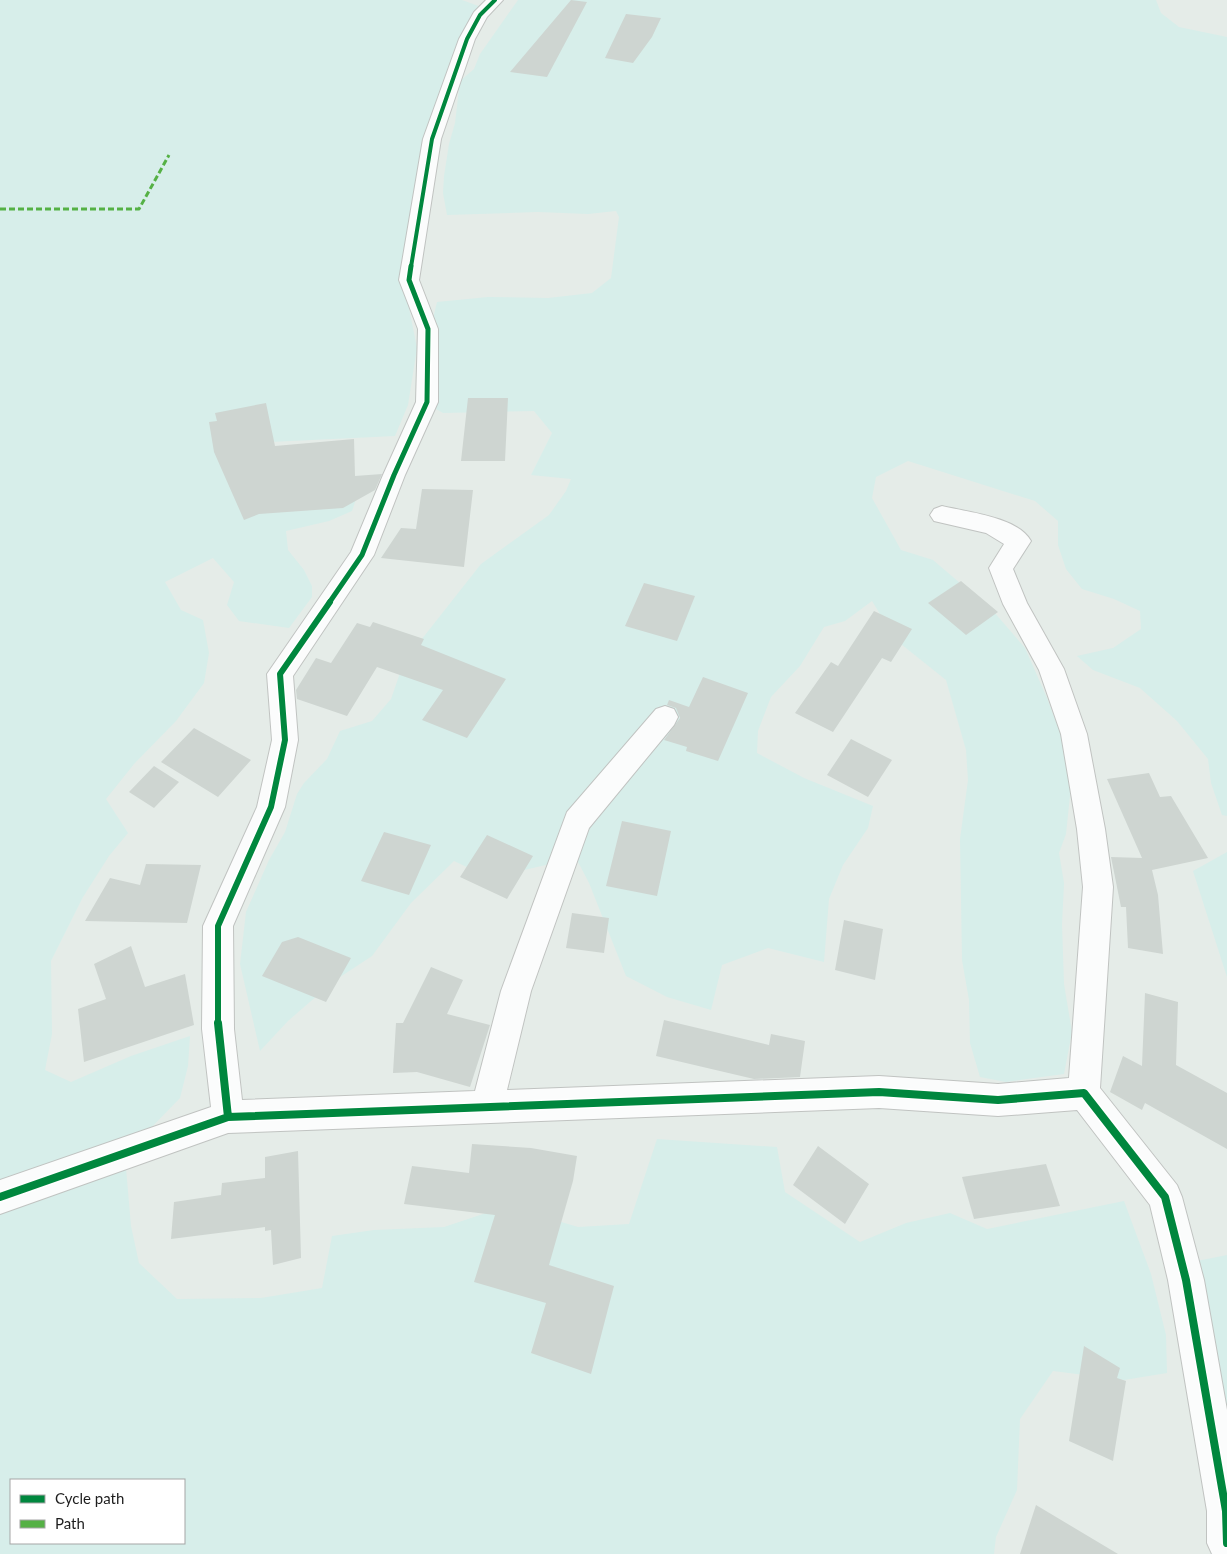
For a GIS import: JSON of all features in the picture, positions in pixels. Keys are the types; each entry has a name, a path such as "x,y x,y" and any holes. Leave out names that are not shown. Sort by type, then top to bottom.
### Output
{"street":[{"path":"228,1117 218,1029 218,926 271,807 285,740 280,674 362,554 394,475 427,402 428,329 409,280 432,138 467,39 480,15 496,0"},
{"path":"942,515 992,526 1019,541 1001,568 1015,604 1051,669 1074,734 1088,812 1098,887 1084,1093 1164,1197 1186,1280 1226,1511 1227,1543"},
{"path":"487,1107 516,991 578,821 666,717"},
{"path":"0,1197 228,1117 879,1092 998,1100 1084,1093"}],"shaded area":[{"path":"0,0 462,0 484,8 438,104 408,303 417,348 408,405 395,436 270,442 266,463 359,490 352,511 329,521 286,531 288,550 304,570 312,586 312,597 289,628 239,621 227,605 234,582 213,558 165,582 181,610 203,620 209,653 204,683 176,721 134,764 106,799 128,833 109,856 83,897 51,961 52,1034 45,1070 71,1082 131,1056 190,1036 188,1066 180,1098 146,1133 0,1190"},
{"path":"518,0 1156,0 1161,13 1179,27 1227,37 1227,816 1222,815 1211,783 1208,759 1177,721 1140,688 1093,670 1077,656 1113,648 1141,629 1140,611 1114,599 1082,589 1066,569 1058,545 1058,521 1035,501 908,461 876,477 872,498 901,550 933,560 994,612 1025,648 1047,698 1073,767 1066,834 1059,853 1064,883 1062,924 1064,984 1072,1032 1064,1074 1006,1082 980,1077 970,1043 969,1000 962,960 960,839 968,780 966,750 946,680 896,640 872,601 845,621 824,627 800,666 771,697 758,731 757,753 804,778 873,806 868,828 843,865 829,899 824,962 768,948 722,965 711,1010 667,997 626,976 589,883 576,858 490,878 454,861 411,903 372,956 334,981 288,1021 260,1051 240,964 246,912 269,860 285,832 297,794 304,783 327,759 340,731 372,721 391,699 400,673 414,649 481,564 549,515 566,491 571,479 531,475 552,433 534,411 443,413 429,405 431,327 437,302 488,297 548,298 592,293 611,278 619,217 616,211 588,214 538,212 447,215 443,193 444,176 449,144 455,123 460,81 474,69 480,54"},
{"path":"1227,852 1227,977 1193,871"},
{"path":"657,1139 777,1147 785,1192 860,1242 906,1223 950,1213 987,1229 1124,1201 1151,1274 1166,1335 1167,1373 1124,1380 1053,1371 1020,1419 1017,1490 996,1537 994,1554 0,1554 0,1213 126,1168 131,1226 139,1263 177,1299 261,1298 322,1288 332,1236 374,1230 444,1227 507,1206 578,1227 629,1224"},
{"path":"1227,1255 1227,1447 1187,1263"}],"building":[{"path":"571,0 587,2 547,77 510,72"},
{"path":"626,14 661,18 652,37 633,63 605,58"},
{"path":"468,398 508,398 505,461 461,461"},
{"path":"266,403 275,446 354,439 355,476 382,474 375,490 343,508 259,514 244,520 214,452 209,422 217,421 215,413"},
{"path":"422,489 473,490 464,567 381,558 401,528 416,529"},
{"path":"961,581 998,612 966,635 928,603"},
{"path":"644,583 695,596 677,641 625,626"},
{"path":"874,611 912,629 891,662 882,658 833,732 795,713 831,662 838,666"},
{"path":"373,622 424,639 421,645 506,679 467,738 422,720 443,690 377,667 347,716 297,699 296,690 316,658 331,663 357,623 370,627"},
{"path":"703,677 748,693 718,761 686,751 687,747 664,740 680,718 676,708 667,705 669,700 689,707"},
{"path":"194,728 251,760 218,797 161,762"},
{"path":"851,739 892,760 868,797 827,775"},
{"path":"154,766 179,782 154,808 129,792"},
{"path":"1149,773 1160,797 1171,796 1208,858 1152,870 1158,895 1163,954 1128,948 1126,907 1121,907 1111,857 1142,858 1107,779"},
{"path":"622,821 671,831 657,896 606,886"},
{"path":"384,832 431,845 409,895 361,881"},
{"path":"487,835 533,856 507,899 460,877"},
{"path":"146,864 201,865 187,923 85,921 110,878 140,885"},
{"path":"572,913 609,918 604,953 566,948"},
{"path":"844,920 883,929 875,980 835,970"},
{"path":"298,937 351,958 326,1002 262,976 282,942"},
{"path":"131,946 145,987 185,974 194,1025 84,1062 78,1009 106,999 94,964"},
{"path":"431,967 463,980 447,1014 490,1025 470,1087 417,1072 393,1073 396,1023 403,1023"},
{"path":"1145,993 1178,1002 1176,1065 1227,1093 1227,1149 1145,1103 1142,1110 1110,1092 1123,1056 1142,1066"},
{"path":"664,1020 769,1045 771,1034 805,1041 800,1077 754,1079 656,1056"},
{"path":"472,1144 531,1148 577,1156 573,1181 549,1265 614,1286 591,1374 531,1353 546,1303 474,1282 495,1215 404,1204 412,1166 469,1173"},
{"path":"818,1146 869,1184 845,1224 793,1185"},
{"path":"298,1151 301,1258 273,1265 271,1230 265,1231 265,1227 171,1239 174,1202 221,1195 222,1183 265,1178 265,1157"},
{"path":"1046,1164 1060,1206 974,1219 962,1177"},
{"path":"1084,1346 1120,1368 1117,1378 1126,1381 1113,1461 1069,1441"},
{"path":"1036,1505 1118,1554 1020,1554"}],"marked path":[{"path":"0,209 139,209 169,155"}],"cycle path":[{"path":"228,1117 218,1029 218,926 271,807 285,740 280,674 362,555 394,475 427,402 428,329 409,280 432,139 467,39 480,15 495,0"},
{"path":"0,1197 228,1117 879,1092 998,1100 1084,1093 1165,1197 1186,1280 1226,1511 1227,1543"}]}
